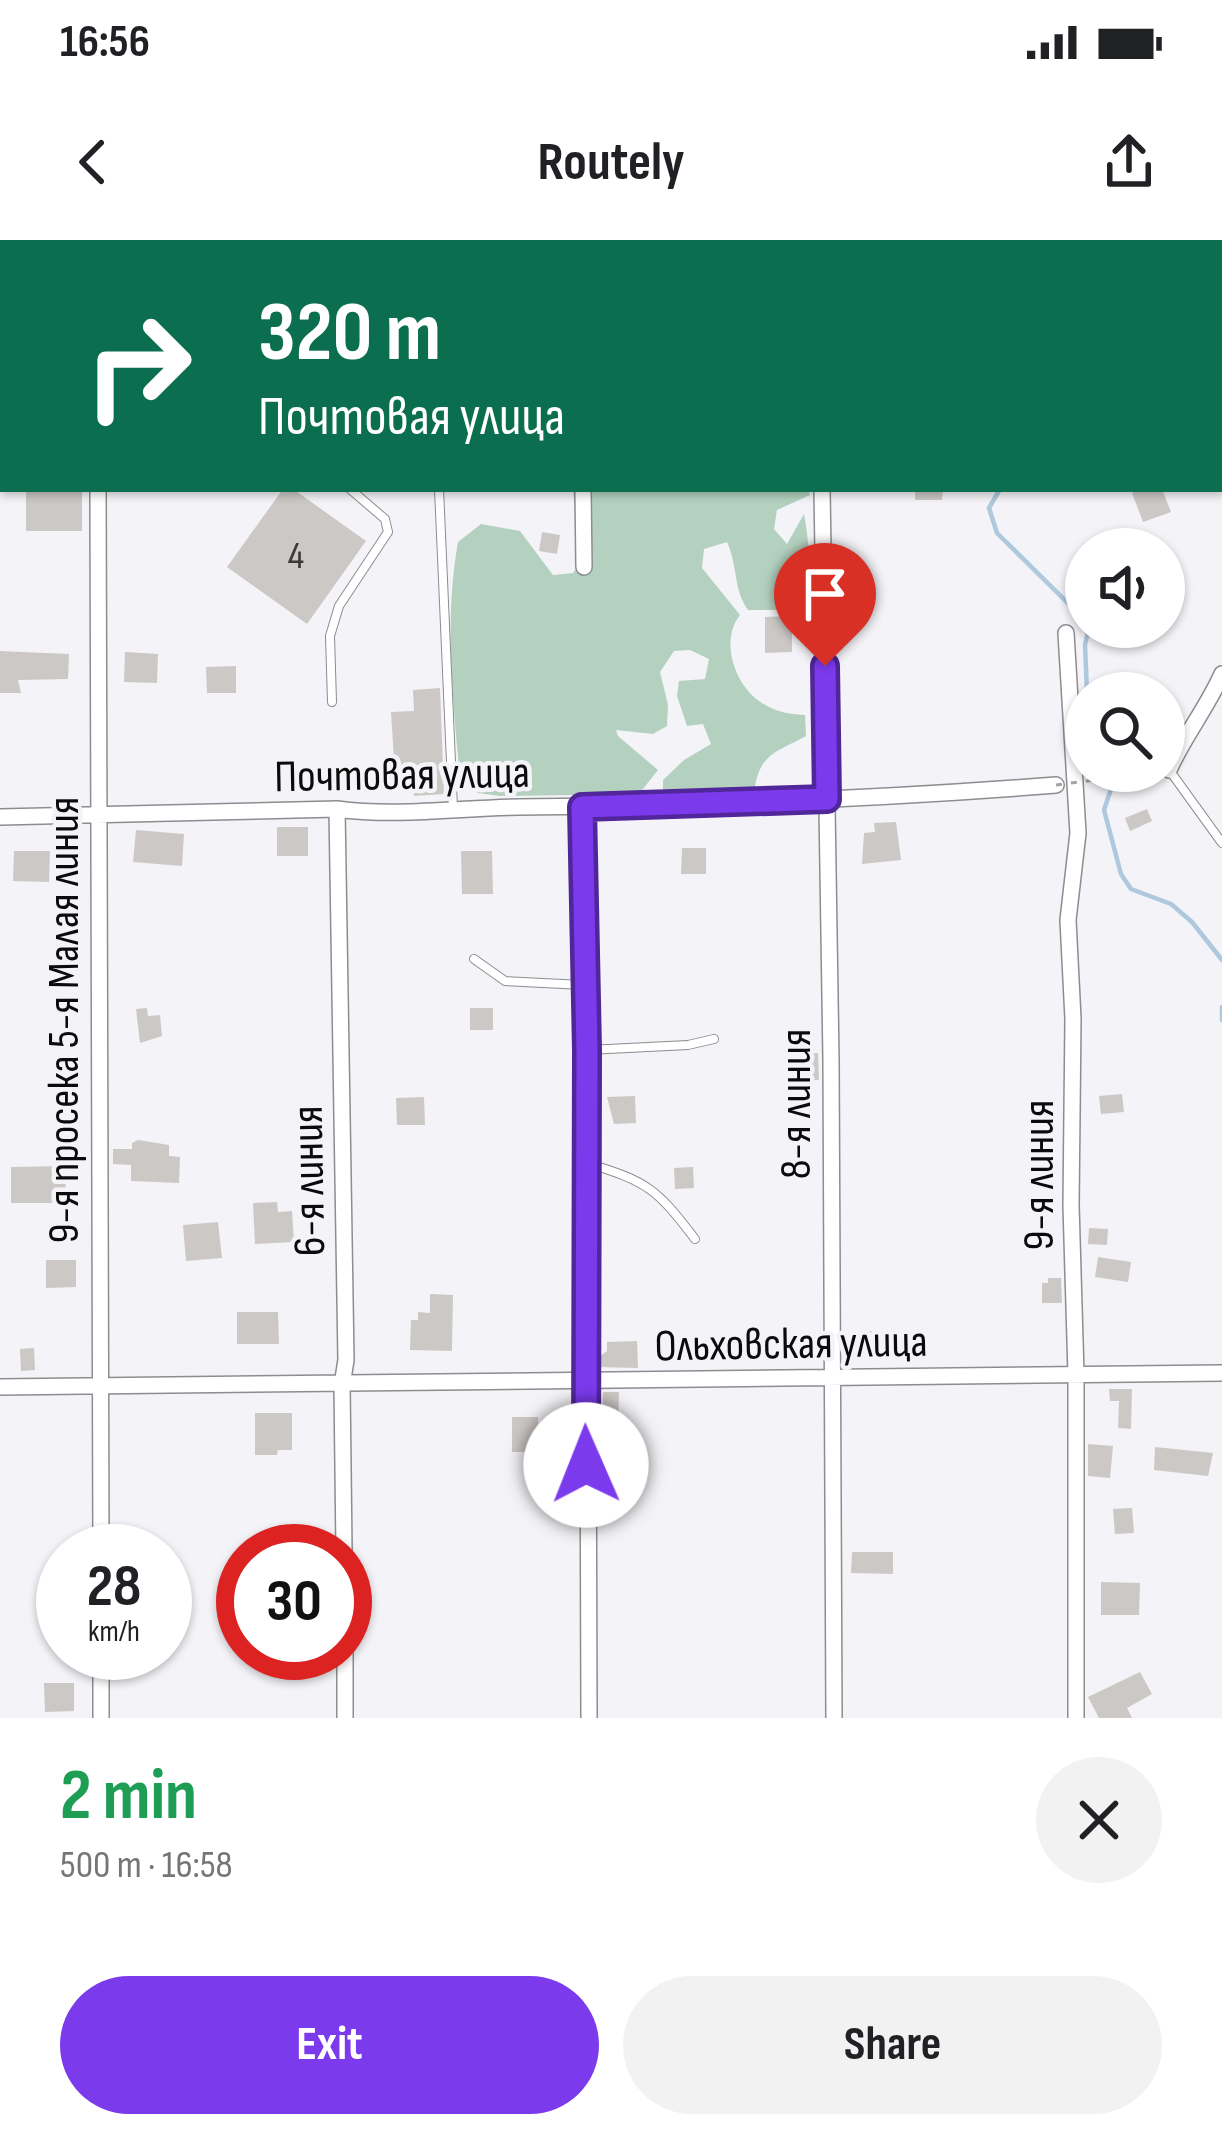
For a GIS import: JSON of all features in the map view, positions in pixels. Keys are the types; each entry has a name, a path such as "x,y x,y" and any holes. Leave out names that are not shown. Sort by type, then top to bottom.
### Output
{"street":[{"name":"9-я просека 5-я Малая линия","path":"98,492 101,1524"},
{"path":"583,492 584,566"},
{"name":"8-я линия","path":"822,492 834,1718"},
{"name":"9-я линия","path":"1067,648 1078,833 1067,920 1073,1019 1076,1718"},
{"path":"1185,738 1205,711 1222,674"},
{"name":"Почтовая улица","path":"0,817 337,809 374,814 923,796 1056,785"},
{"path":"582,807 589,1718"},
{"name":"6-я линия","path":"337,809 346,1360 342,1385 344,1524"},
{"name":"Ольховская улица","path":"0,1387 1222,1372"},
{"path":"101,1680 101,1718"},
{"path":"345,1680 345,1718"}],"lane":[{"path":"332,702 330,636 339,606 388,532 385,519 354,492"},
{"path":"439,492 452,808"},
{"path":"1183,792 1222,843"},
{"path":"475,959 506,981 583,985"},
{"path":"587,1050 688,1045 714,1039"},
{"path":"586,1162 628,1176 660,1194 695,1239"}],"path":[{"path":"1056,785 1065,784"}],"green space":[{"path":"573,492 809,492 777,510 774,529 787,544 804,514 808,539 806,578 788,610 748,610 727,542 704,549 702,568 740,615 731,648 743,683 770,708 805,715 806,736 766,760 755,787 739,799 663,799 663,780 711,744 703,724 687,726 677,696 679,681 705,679 709,659 690,650 674,651 660,672 668,705 667,726 653,734 616,730 658,770 639,794 500,796 478,793 460,779 451,631 458,542 481,524 520,531 553,575 573,573 586,554"}],"building":[{"path":"26,492 82,492 82,531 26,531"},
{"path":"281,492 297,492 366,541 307,624 227,567"},
{"path":"915,492 943,492 942,500 915,500"},
{"path":"1163,492 1171,512 1143,522 1132,493"},
{"path":"542,532 560,535 557,554 539,551"},
{"path":"792,616 792,652 765,653 765,617"},
{"path":"0,651 69,654 68,679 18,680 21,693 0,693"},
{"path":"125,652 158,654 157,683 124,682"},
{"path":"236,666 236,693 207,693 206,667"},
{"path":"440,688 444,794 414,796 412,775 395,776 391,712 414,711 413,690"},
{"path":"1147,809 1152,821 1130,831 1125,818"},
{"path":"896,822 901,860 862,864 864,833 875,832 874,823"},
{"path":"277,827 308,827 308,856 277,856"},
{"path":"136,830 184,834 182,866 133,862"},
{"path":"682,848 706,848 706,874 681,874"},
{"path":"14,851 50,851 49,882 13,881"},
{"path":"461,851 492,851 493,894 462,894"},
{"path":"147,1008 148,1016 160,1015 162,1036 140,1043 136,1009"},
{"path":"470,1008 493,1008 493,1030 470,1030"},
{"path":"818,1053 819,1080 796,1081 794,1054"},
{"path":"1122,1094 1124,1112 1101,1114 1099,1096"},
{"path":"635,1096 636,1123 614,1124 607,1097"},
{"path":"424,1097 425,1125 397,1125 396,1098"},
{"path":"138,1140 169,1145 169,1156 180,1157 179,1183 131,1181 131,1165 113,1164 113,1149 132,1149"},
{"path":"65,1166 66,1203 11,1203 11,1167"},
{"path":"693,1167 694,1188 675,1189 674,1168"},
{"path":"277,1202 278,1212 292,1211 294,1242 255,1244 253,1203"},
{"path":"218,1222 222,1258 186,1261 183,1225"},
{"path":"1089,1228 1108,1229 1107,1245 1088,1244"},
{"path":"1098,1257 1131,1262 1128,1282 1095,1277"},
{"path":"46,1260 76,1260 76,1287 46,1288"},
{"path":"1048,1278 1061,1278 1062,1303 1042,1303 1042,1283 1048,1283"},
{"path":"430,1294 453,1295 452,1351 410,1350 411,1320 418,1320 418,1312 430,1313"},
{"path":"237,1312 278,1312 279,1344 237,1344"},
{"path":"863,1331 890,1332 890,1352 862,1352"},
{"path":"637,1341 638,1368 600,1367 607,1342"},
{"path":"34,1348 35,1370 21,1371 20,1349"},
{"path":"1109,1389 1132,1389 1131,1429 1118,1428 1119,1401 1110,1401"},
{"path":"603,1392 619,1392 618,1421 602,1421"},
{"path":"255,1413 292,1413 292,1450 255,1455"},
{"path":"512,1417 538,1417 539,1452 512,1452"},
{"path":"1088,1444 1113,1446 1110,1478 1088,1476"},
{"path":"1155,1447 1213,1453 1208,1476 1154,1470"},
{"path":"1132,1508 1134,1533 1115,1534 1113,1509"},
{"path":"852,1552 893,1552 893,1574 851,1573"},
{"path":"1101,1582 1140,1583 1139,1615 1101,1615"},
{"path":"1140,1672 1152,1694 1127,1708 1132,1718 1099,1718 1088,1697"},
{"path":"44,1683 74,1683 74,1711 45,1712"}],"waterway":[{"path":"998,492 989,508 997,533 1065,600"},
{"path":"1085,648 1086,672"},
{"path":"1110,792 1104,810 1121,874 1131,889 1171,904 1222,960"},
{"path":"1222,1007 1222,1020"}],"route":[{"path":"586,1465 582,807 827,799 825,666"}]}
